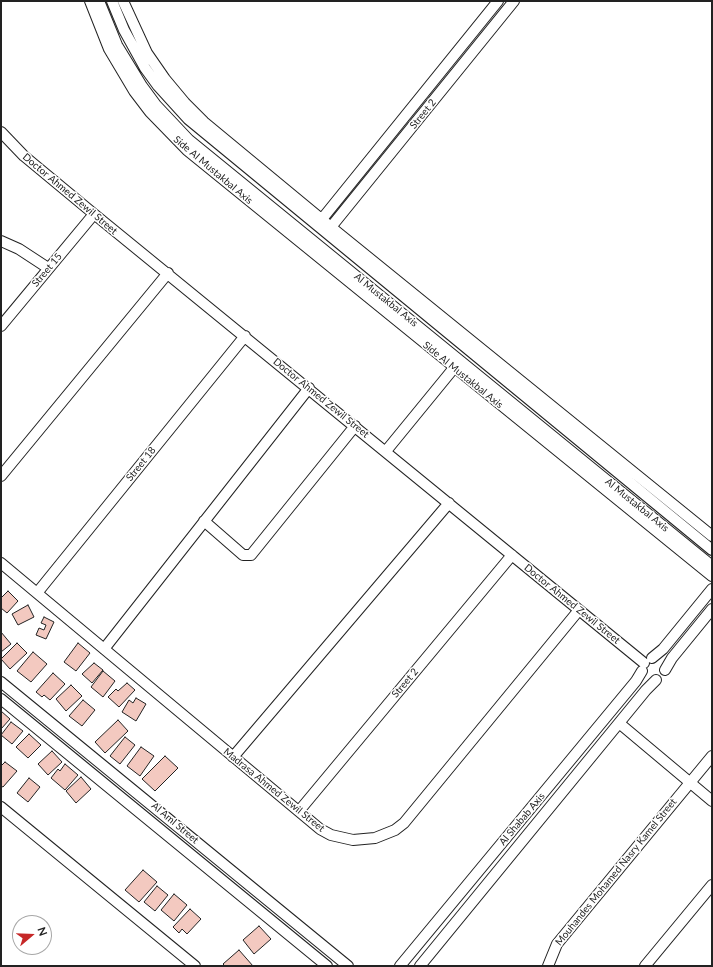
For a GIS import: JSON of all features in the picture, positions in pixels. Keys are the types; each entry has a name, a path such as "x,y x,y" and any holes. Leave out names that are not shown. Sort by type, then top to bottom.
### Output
{"street":[{"name":"Side Al Mustakbal Axis","path":"90,1 97,21 120,68 150,112 187,150 458,364 712,576"},
{"name":"Al Mustakbal Axis","path":"99,1 115,39 129,66 156,105 195,145 458,364 712,566"},
{"name":"Al Mustakbal Axis","path":"112,1 124,30 146,68 163,92 188,119 712,550"},
{"path":"123,1 147,53 165,79 185,103 204,122 712,536"},
{"name":"Street 2","path":"322,219 498,1"},
{"name":"Street 2","path":"331,227 514,1"},
{"path":"409,111 419,119"},
{"name":"Doctor Ahmed Zewil Street","path":"1,132 24,156 94,214 646,664"},
{"name":"Street 15","path":"1,326 94,214"},
{"path":"1,241 19,249 48,268"},
{"path":"2,472 168,273"},
{"name":"Street 18","path":"37,593 245,336"},
{"path":"386,452 469,351"},
{"path":"104,649 309,388"},
{"path":"204,522 243,555 251,555 355,426"},
{"path":"233,757 449,503"},
{"name":"Street 2","path":"299,811 512,555"},
{"name":"Madrasa Ahmed Zewil Street","path":"1,563 320,829 342,838 364,840 375,838 395,830 404,823 579,610"},
{"name":"Al Shabab Axis","path":"400,966 632,687 646,664 663,649 712,589"},
{"path":"665,670 660,660 646,664 646,678 656,680 663,676 672,658 712,609"},
{"name":"Al Shabab Axis","path":"420,966 646,690 656,680"},
{"name":"Al Aml Street","path":"1,682 348,966"},
{"name":"Al Aml Street","path":"1,699 327,966"},
{"path":"619,723 712,801"},
{"name":"Mouhandes Mohamed Nasry Kamel Street","path":"548,966 557,944 689,781 712,756"},
{"path":"1,807 195,966"},
{"path":"645,966 712,885"}],"building":[{"path":"8,591 18,601 7,613 1,608 1,598"},
{"path":"28,605 34,617 18,625 12,614"},
{"path":"44,617 54,622 46,639 36,635 39,628 44,630 46,625 41,623"},
{"path":"1,632 11,644 1,652"},
{"path":"17,643 27,653 10,669 1,659"},
{"path":"78,643 90,653 76,671 64,662"},
{"path":"33,652 47,664 31,682 17,671"},
{"path":"94,663 103,670 92,683 82,674"},
{"path":"103,671 115,681 103,697 91,687"},
{"path":"53,673 65,684 50,700 44,695 42,697 36,692"},
{"path":"127,683 135,690 119,707 108,697 116,689 118,691"},
{"path":"71,685 82,696 66,711 56,699"},
{"path":"136,698 146,704 136,721 122,712 129,700 133,703"},
{"path":"83,700 95,710 82,726 69,716"},
{"path":"1,711 10,719 1,729"},
{"path":"118,720 128,731 105,753 95,742"},
{"path":"11,722 23,731 12,744 1,735"},
{"path":"29,734 41,745 28,758 16,747"},
{"path":"125,737 135,745 120,764 110,756"},
{"path":"141,747 154,756 140,776 127,766"},
{"path":"52,751 62,762 48,775 38,764"},
{"path":"165,756 178,768 155,791 142,779"},
{"path":"5,762 17,771 3,787 1,786 1,766"},
{"path":"65,764 78,775 65,790 51,778 58,769 60,771"},
{"path":"81,777 91,789 76,803 66,791"},
{"path":"29,778 40,787 28,802 17,793"},
{"path":"143,870 157,882 139,902 125,890"},
{"path":"157,886 168,895 155,911 144,902"},
{"path":"174,894 187,905 174,921 161,910"},
{"path":"190,909 201,919 187,934 182,929 179,933 173,927"},
{"path":"259,926 271,939 254,954 243,940"},
{"path":"239,950 253,966 225,966 223,964"}]}
